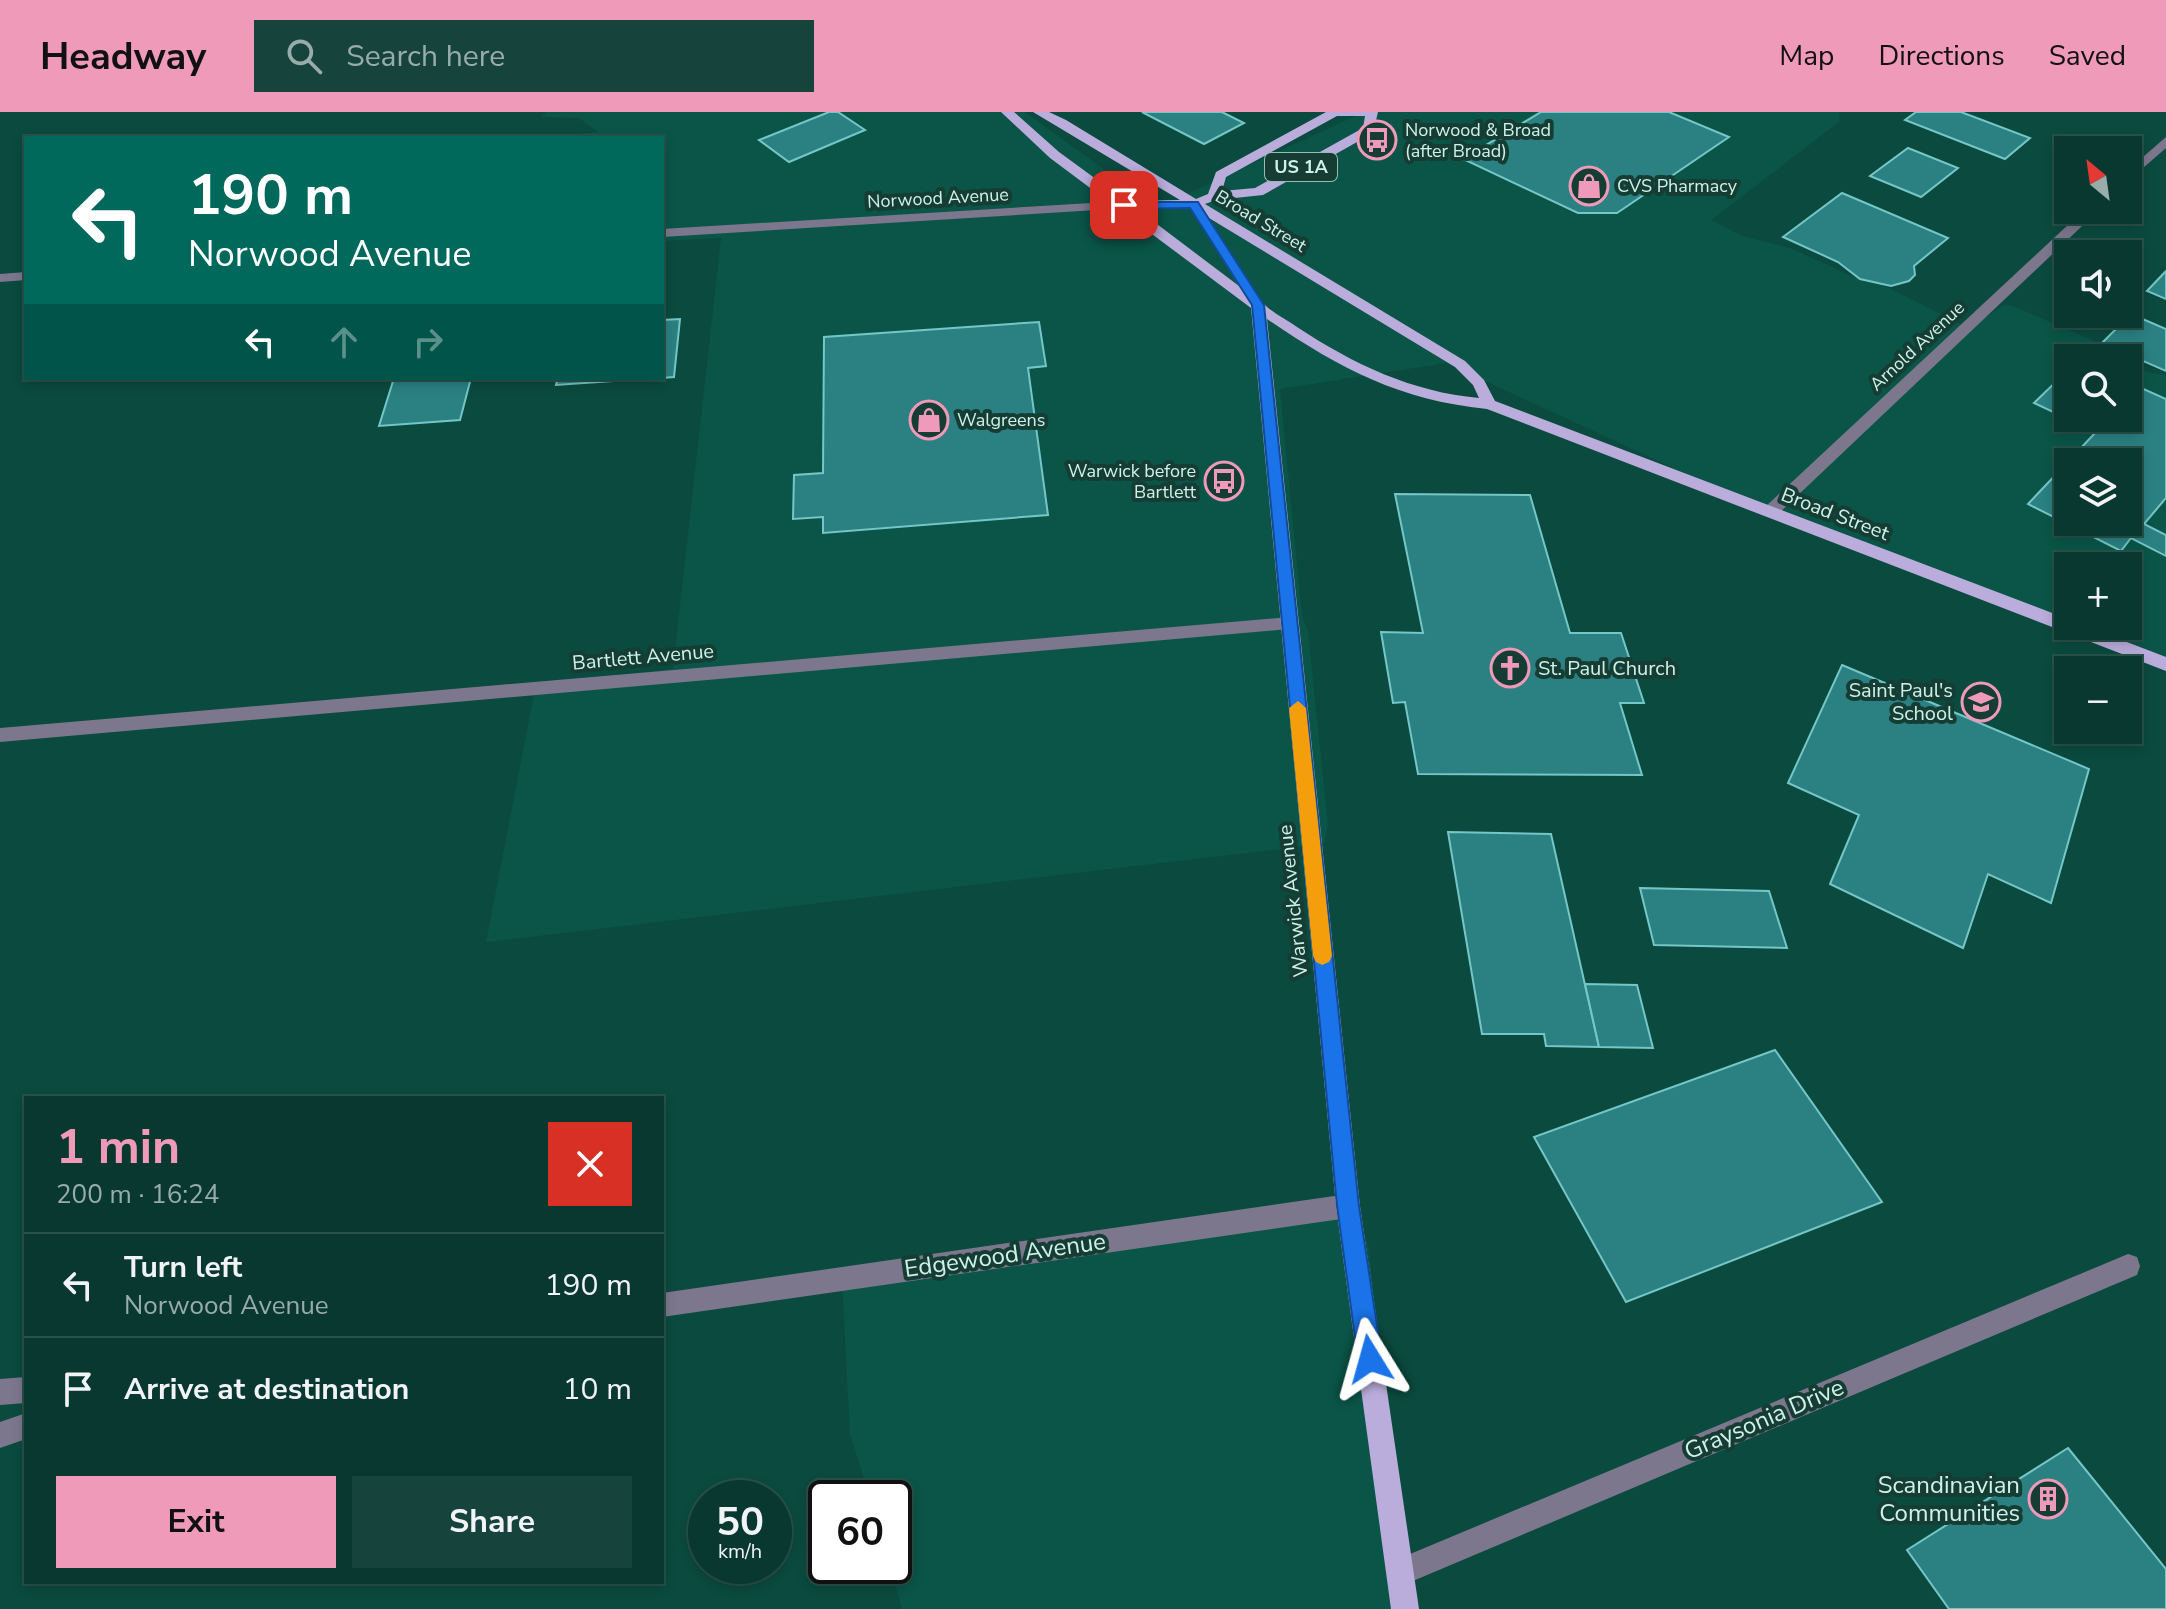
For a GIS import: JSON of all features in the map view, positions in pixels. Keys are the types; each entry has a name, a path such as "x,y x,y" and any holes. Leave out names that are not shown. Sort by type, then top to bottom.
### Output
{"main road":[{"name":"Broad Street","path":"1007,112 1031,136 1258,305 1331,353 1393,385 1442,401 1489,404 2166,664"},
{"name":"Broad Street","path":"1040,112 1460,364 1479,383 1489,404"},
{"name":"Norwood Avenue","path":"1124,205 1194,204 1214,196 1258,192 1369,130 1371,112 1335,112 1220,175 1214,196"},
{"name":"Warwick Avenue","path":"1194,204 1258,305 1348,1206 1405,1609"}],"street":[{"path":"2142,164 2166,141"},
{"name":"Norwood Avenue","path":"664,233 1124,205"},
{"name":"Arnold Avenue","path":"1770,512 2077,224"},
{"path":"0,278 24,276"},
{"name":"Bartlett Avenue","path":"0,735 1289,623"},
{"name":"Edgewood Avenue","path":"664,1305 1348,1206"},
{"name":"Graysonia Drive","path":"1401,1572 2128,1266"},
{"path":"0,1392 24,1390"},
{"path":"0,1435 24,1427"}],"shaded area":[{"path":"546,112 1025,112 1157,208 1364,112 1840,112 1839,122 1711,220 1743,236 1793,249 1849,275 1885,286 1970,329 2003,305 2013,306 2054,324 2054,328 2064,328 2099,344 2054,344 2054,432 2142,432 2142,369 2166,375 2166,661 2111,640 2142,640 2142,552 2054,552 2054,618 1715,487 1446,363 1280,389 1302,616 1308,631 1328,826 1324,844 486,942 536,684 673,669 721,238 664,241 664,136 567,136 598,132 579,118 542,117"},
{"path":"1358,1212 1369,1249 1408,1609 902,1609 895,1584 912,1584 912,1480 864,1480 850,1434 842,1281"}],"building":[{"path":"829,112 838,112 865,130 789,162 759,140"},
{"path":"1142,112 1222,112 1244,123 1204,144"},
{"name":"CVS Pharmacy","path":"1541,112 1669,112 1729,137 1617,213 1578,213 1463,159"},
{"path":"1916,112 1961,112 2030,138 2005,159 1905,120"},
{"path":"1908,148 1958,168 1921,197 1870,176"},
{"path":"1842,193 1948,238 1914,266 1915,275 1909,281 1891,286 1860,279 1838,262 1783,237"},
{"path":"2166,271 2166,299 2147,291"},
{"path":"680,319 674,377 664,378 664,320"},
{"path":"2142,319 2166,329 2166,371 2142,360 2142,344 2102,343 2117,328 2142,328"},
{"name":"Walgreens","path":"1039,322 1046,366 1028,368 1048,515 823,533 823,517 793,519 794,475 823,473 824,337"},
{"path":"393,380 470,380 460,420 379,426"},
{"path":"557,380 629,380 556,385"},
{"path":"2054,384 2054,412 2034,403"},
{"path":"2142,388 2166,399 2166,498 2144,524 2166,535 2166,556 2131,538 2121,551 2091,536 2142,536 2142,448 2081,448 2096,432 2142,432"},
{"path":"2054,476 2054,517 2028,504"},
{"name":"St. Paul Church","path":"1395,494 1530,495 1570,633 1621,633 1644,703 1620,703 1642,775 1418,774 1405,702 1393,703 1381,632 1423,633"},
{"path":"1842,665 2089,769 2051,903 1988,874 1963,948 1830,884 1859,815 1788,783"},
{"path":"1448,832 1551,834 1599,1047 1546,1046 1544,1034 1482,1034"},
{"path":"1640,888 1769,891 1787,948 1654,945"},
{"path":"1585,984 1637,985 1653,1048 1599,1047"},
{"path":"1775,1050 1882,1202 1626,1302 1534,1137"},
{"name":"Scandinavian Communities","path":"2068,1448 2166,1569 2166,1609 1949,1609 1907,1550"}],"slow traffic":[{"path":"1298,708 1322,956"}],"place":[{"name":"Norwood & Broad (after Broad)","path":"1377,140"},
{"name":"CVS Pharmacy","path":"1589,186"},
{"name":"Walgreens","path":"929,420"},
{"name":"Warwick before Bartlett","path":"1224,481"},
{"name":"St. Paul Church","path":"1510,668"},
{"name":"Saint Paul's School","path":"1981,702"},
{"name":"Scandinavian Communities","path":"2048,1499"}],"route":[{"path":"1124,205 1194,204 1258,305 1348,1206 1370,1359"}]}
